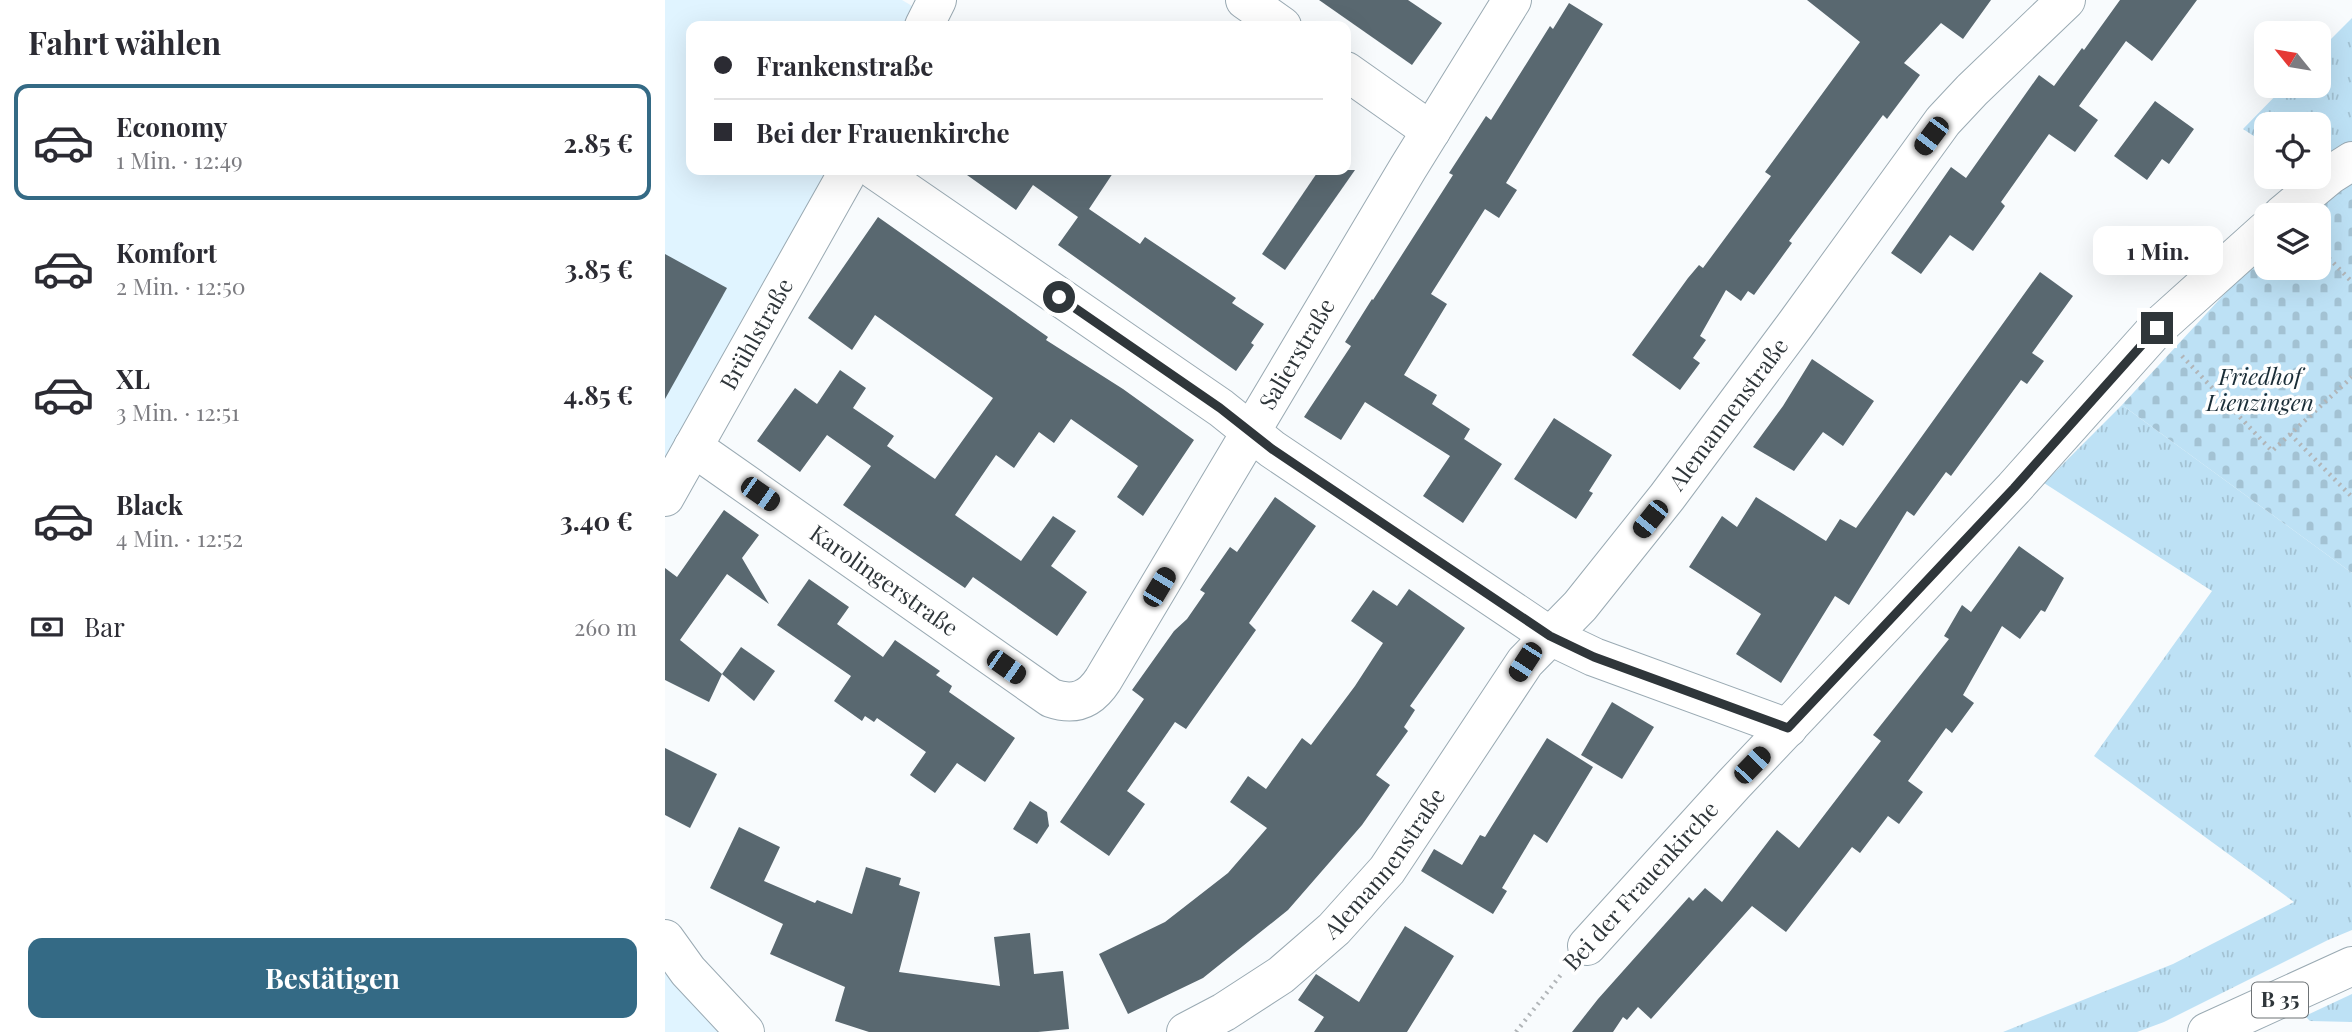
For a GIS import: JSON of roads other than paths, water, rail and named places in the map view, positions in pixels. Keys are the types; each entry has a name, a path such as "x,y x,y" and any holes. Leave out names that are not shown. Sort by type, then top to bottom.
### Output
{"street":[{"path":"926,21 937,0"},
{"path":"1245,0 1275,21"},
{"name":"Salierstraße","path":"1077,702 1095,692 1103,680 1250,431 1512,0"},
{"name":"Alemannenstraße","path":"1186,1032 1224,1012 1281,975 1334,929 1387,870 1525,662 1580,606 1667,497 1943,121 2066,0"},
{"path":"1351,75 1431,131"},
{"path":"2296,203 2352,161"},
{"name":"Brühlstraße","path":"665,496 846,175"},
{"path":"883,175 1209,400 1283,457 1550,636 1594,657 1788,728"},
{"name":"Bei der Frauenkirche","path":"1587,946 1734,783 2014,488 2157,328 2254,241"},
{"name":"Karolingerstraße","path":"693,447 1051,698 1065,703 1077,702"},
{"path":"665,939 688,971 745,1032"},
{"name":"B 35","path":"2207,1032 2352,966"}],"park label":[{"name":"Friedhof Lienzingen","path":"2260,390"}]}
